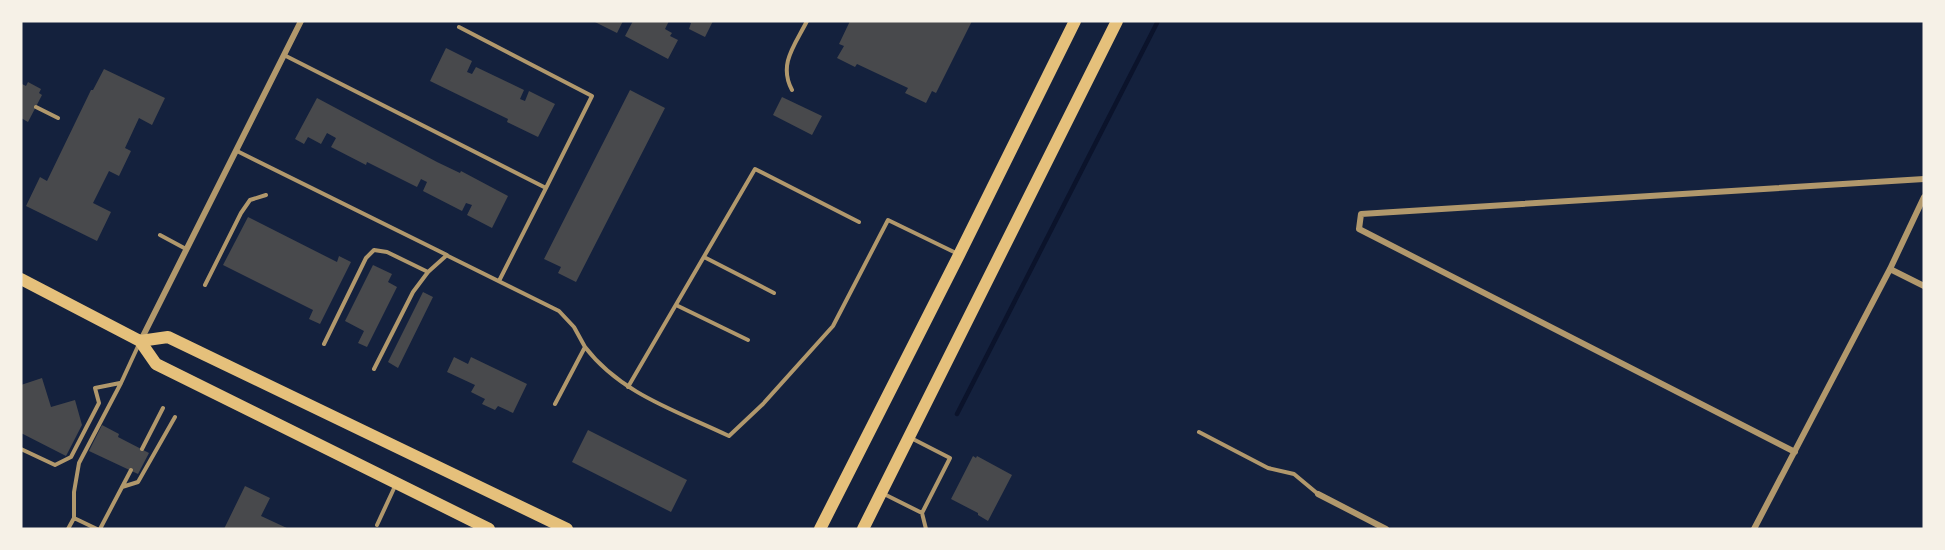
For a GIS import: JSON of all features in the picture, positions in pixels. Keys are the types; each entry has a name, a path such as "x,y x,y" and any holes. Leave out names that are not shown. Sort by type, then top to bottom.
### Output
{"main road":[{"path":"820,529 1075,21"},
{"path":"863,529 1117,21"},
{"path":"21,279 140,341 156,364 489,529"},
{"path":"140,341 168,337 486,488 567,529"}],"street":[{"path":"140,341 301,21"},
{"path":"1795,452 1359,229 1361,214 1924,179"},
{"path":"1754,529 1890,269 1924,198"},
{"path":"1890,269 1924,286"},
{"path":"1318,494 1386,529"}],"lane":[{"path":"792,90 786,80 785,69 807,21"},
{"path":"459,27 592,96 499,281"},
{"path":"284,54 546,188"},
{"path":"36,107 58,118"},
{"path":"237,151 559,311 574,327 598,364 628,387 638,394 729,436 763,404 833,326 888,220 959,255"},
{"path":"628,387 755,169 859,222"},
{"path":"205,285 241,213 250,200 266,195"},
{"path":"160,235 187,249"},
{"path":"324,344 366,258 374,250 387,252 428,272"},
{"path":"374,369 413,292 428,272 447,255"},
{"path":"704,257 774,293"},
{"path":"676,305 748,340"},
{"path":"68,529 74,518 74,492 79,463 140,341"},
{"path":"555,404 585,347"},
{"path":"21,449 55,465 71,457 99,403 95,387 121,383"},
{"path":"142,449 164,408"},
{"path":"122,487 138,482 175,417"},
{"path":"1199,432 1268,468 1294,474 1318,494"},
{"path":"910,438 950,458 922,513 926,529"},
{"path":"74,518 99,529 131,470"},
{"path":"376,525 396,484"},
{"path":"881,493 922,513"}],"building":[{"path":"593,21 623,21 617,33"},
{"path":"633,21 669,21 665,29 672,33 670,36 678,40 668,59 625,36"},
{"path":"687,21 713,21 705,37 689,29 691,23"},
{"path":"850,21 972,21 936,93 932,91 926,103 905,93 908,88 857,64 855,67 837,58 844,46 839,44"},
{"path":"446,48 472,61 467,72 472,74 476,67 524,90 520,99 525,101 529,91 555,104 538,137 507,122 508,119 430,81"},
{"path":"104,69 165,98 152,125 139,118 125,148 131,151 119,176 109,171 93,203 111,212 97,241 26,206 40,177 47,181 91,90"},
{"path":"28,82 41,89 39,93 42,95 28,122 21,118 21,87 22,84 26,86"},
{"path":"630,90 665,108 576,282 558,273 561,267 544,259"},
{"path":"782,97 822,116 812,135 773,115"},
{"path":"317,98 437,162 460,173 461,171 508,196 492,228 467,215 472,205 466,203 462,211 423,191 427,182 421,179 417,187 331,147 336,138 327,133 321,144 308,137 304,144 295,139"},
{"path":"248,217 337,262 339,256 351,262 320,324 309,319 313,310 223,265"},
{"path":"373,265 392,274 388,282 397,287 367,347 358,343 364,331 345,321"},
{"path":"423,292 433,297 398,368 388,362"},
{"path":"454,357 468,364 471,357 527,384 513,413 498,406 495,410 482,404 485,399 471,392 475,385 447,372"},
{"path":"42,378 51,407 75,400 82,425 66,456 21,433 21,385"},
{"path":"102,425 119,434 118,437 149,453 138,474 89,451"},
{"path":"588,430 687,480 671,512 572,462"},
{"path":"973,456 1012,475 988,521 951,499"},
{"path":"245,486 270,498 261,516 289,529 224,529"}],"waterway":[{"path":"957,414 1158,21"}]}
